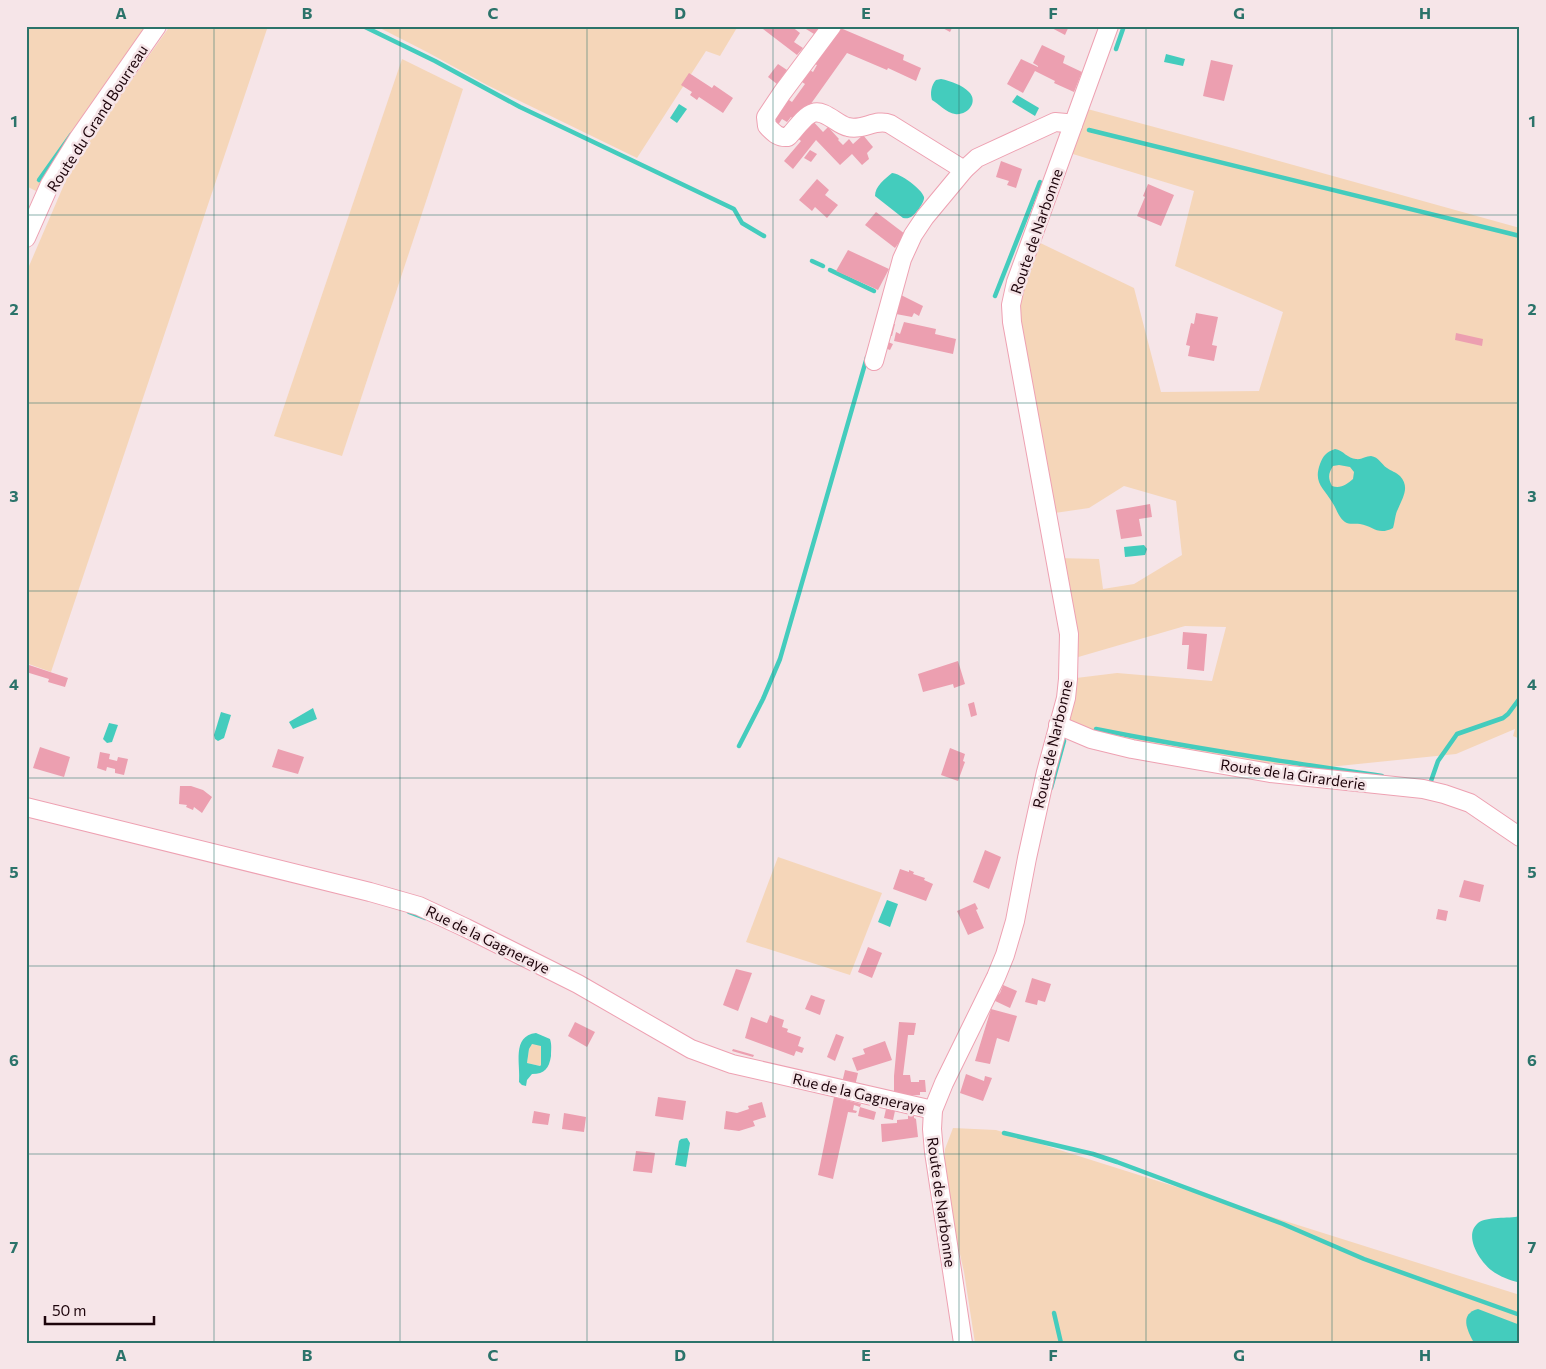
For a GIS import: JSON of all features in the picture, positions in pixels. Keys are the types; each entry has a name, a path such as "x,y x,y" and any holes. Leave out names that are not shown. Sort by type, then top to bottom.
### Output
{"street":[{"name":"Route du Grand Bourreau","path":"26,238 50,184 78,139 157,26"},
{"path":"832,26 766,117 767,126 776,136 788,137 807,116 814,112 823,114 846,127 853,128 883,121 964,170"},
{"name":"Route de Narbonne","path":"963,1343 934,1152 933,1110 1005,956 1015,921 1046,772 1066,698 1068,679 1069,634 1012,322 1011,305 1016,282 1109,26"},
{"path":"874,361 902,260 913,235 925,217 964,170 976,158 1055,122 1066,122 1073,125"},
{"name":"Route de la Girarderie","path":"1058,725 1091,739 1132,749 1270,773 1423,789 1444,794 1470,803 1520,838"},
{"name":"Rue de la Gagneraye","path":"26,807 370,892 419,906 578,984 691,1049 732,1064 933,1110"}],"shaded area":[{"path":"26,26 149,26 61,149 36,191 26,186"},
{"path":"170,26 268,26 51,672 26,663 26,273 66,180 101,123"},
{"path":"376,26 738,26 720,56 706,51 637,158 487,85"},
{"path":"1166,54 1185,59 1183,66 1164,62"},
{"path":"402,59 463,89 342,456 274,436"},
{"path":"941,79 963,87 969,92 973,100 967,111 955,114 932,100 933,84 936,80"},
{"path":"1017,95 1039,108 1035,116 1012,102"},
{"path":"679,104 687,109 677,123 670,118"},
{"path":"1080,107 1520,228 1520,739 1513,736 1515,729 1456,754 1270,773 1058,725 1068,679 1117,673 1212,681 1226,627 1185,626 1068,660 1056,558 1099,559 1103,589 1134,584 1182,555 1176,501 1124,486 1089,508 1048,514 1012,322 1032,239 1134,288 1161,392 1259,391 1283,312 1175,266 1194,191 1063,151"},
{"path":"892,173 910,182 924,197 915,214 910,218 903,218 875,196 879,186"},
{"path":"1335,449 1353,459 1374,457 1387,468 1397,473 1403,480 1405,492 1396,513 1393,528 1379,531 1365,525 1347,523 1341,518 1320,485 1318,476 1322,459 1327,453","holes":["1333,466 1350,467 1354,472 1353,479 1341,486 1332,486 1329,476"]},
{"path":"1144,545 1147,549 1145,555 1125,557 1124,547"},
{"path":"313,708 317,719 293,729 289,722"},
{"path":"221,712 231,715 224,738 218,741 214,735"},
{"path":"109,723 118,725 112,742 107,743 103,739"},
{"path":"778,857 882,893 850,975 746,942"},
{"path":"887,900 898,904 890,927 878,922"},
{"path":"536,1033 550,1039 551,1056 546,1070 532,1074 527,1080 526,1086 519,1082 519,1052 520,1045 528,1035","holes":["532,1044 541,1046 541,1065 527,1063 529,1049"]},
{"path":"531,1044 541,1045 540,1066 527,1063"},
{"path":"953,1128 996,1130 1520,1295 1520,1343 975,1343 964,1272 943,1178 945,1149"},
{"path":"687,1138 690,1143 686,1167 675,1165 679,1141"},
{"path":"1520,1216 1520,1283 1494,1272 1482,1261 1475,1248 1472,1235 1474,1228 1482,1221 1492,1218"},
{"path":"1478,1309 1520,1325 1520,1343 1474,1343 1466,1323 1468,1315"}],"building":[{"path":"759,26 791,26 800,33 794,42 803,48 797,55"},
{"path":"801,26 826,26 819,37"},
{"path":"939,26 953,26 950,32"},
{"path":"1048,26 1069,26 1065,35"},
{"path":"838,27 904,55 903,60 921,68 916,81 888,68 887,70 847,53 798,122 791,117 787,122 782,119 778,125 772,122 786,98 792,102 805,84 799,80 808,69 813,72 817,65 813,63"},
{"path":"1042,45 1065,56 1063,63 1082,72 1074,92 1054,83 1055,81 1035,71 1023,93 1007,84 1021,59 1038,67 1033,63"},
{"path":"1211,60 1233,65 1224,101 1203,96"},
{"path":"778,64 787,70 777,84 768,77"},
{"path":"689,73 712,88 714,85 733,98 723,113 699,97 697,100 690,95 692,92 681,85"},
{"path":"810,118 823,132 828,127 843,145 849,139 853,144 863,135 873,147 867,153 869,159 862,165 852,154 840,165 816,140 793,169 784,161 801,141 796,137"},
{"path":"810,150 817,154 811,162 804,158"},
{"path":"1001,161 1022,169 1016,188 1007,185 1009,181 996,177"},
{"path":"817,179 829,190 825,195 838,205 827,218 815,207 812,211 799,200"},
{"path":"1148,184 1174,195 1161,226 1137,216"},
{"path":"876,212 905,234 895,248 865,225"},
{"path":"848,250 889,269 878,290 836,271"},
{"path":"901,295 923,306 919,316 914,313 912,317 896,314"},
{"path":"1196,313 1218,317 1212,345 1217,346 1214,361 1188,356 1190,346 1186,345 1191,323 1194,324"},
{"path":"904,322 936,329 935,334 956,339 953,354 894,341 896,332 900,334"},
{"path":"893,324 895,324 892,336 889,336"},
{"path":"1456,333 1483,339 1482,346 1455,340"},
{"path":"888,342 893,344 890,350 885,348"},
{"path":"1150,504 1152,517 1139,519 1142,536 1121,539 1116,510"},
{"path":"1183,632 1207,634 1204,671 1187,669 1189,645 1182,645"},
{"path":"958,661 965,684 954,688 953,684 923,692 918,674"},
{"path":"26,664 68,678 65,687 48,682 49,679 26,672"},
{"path":"974,702 977,715 971,717 968,704"},
{"path":"40,747 70,757 64,777 33,768"},
{"path":"950,748 965,754 963,761 965,762 958,781 941,775"},
{"path":"278,749 304,757 298,774 272,767"},
{"path":"100,752 110,754 109,759 117,761 118,757 128,759 124,775 115,773 115,769 107,767 106,771 97,768"},
{"path":"180,786 191,786 203,790 212,797 202,813 194,807 193,810 186,807 187,805 179,804"},
{"path":"985,850 1001,857 989,889 973,882"},
{"path":"900,869 914,872 913,874 925,878 924,880 933,884 926,901 893,889"},
{"path":"1464,880 1484,885 1480,902 1459,897"},
{"path":"975,903 984,928 968,935 957,911"},
{"path":"1438,909 1448,911 1446,921 1436,919"},
{"path":"868,947 882,953 872,978 858,972"},
{"path":"736,969 752,973 738,1011 723,1005"},
{"path":"1032,978 1051,984 1045,1002 1038,1000 1037,1005 1025,1002"},
{"path":"1003,985 1017,991 1010,1008 993,1000 1000,993"},
{"path":"811,995 825,1000 820,1015 805,1009"},
{"path":"991,1009 1017,1016 1009,1042 997,1038 990,1064 975,1061"},
{"path":"770,1015 784,1020 782,1027 788,1029 787,1032 801,1037 798,1046 804,1048 802,1053 796,1051 794,1056 745,1038 751,1017 767,1023"},
{"path":"575,1022 595,1032 587,1047 568,1036"},
{"path":"899,1022 916,1023 914,1035 908,1035 903,1075 910,1075 911,1082 925,1080 926,1092 920,1092 920,1095 894,1096"},
{"path":"836,1034 844,1037 835,1061 827,1057"},
{"path":"885,1041 892,1060 857,1071 852,1058 865,1054 863,1049"},
{"path":"733,1049 754,1055 753,1057 732,1051"},
{"path":"845,1070 858,1073 855,1086 842,1083"},
{"path":"966,1074 984,1081 985,1076 992,1078 983,1101 960,1093"},
{"path":"658,1097 686,1101 683,1120 655,1116"},
{"path":"834,1097 861,1104 860,1107 854,1105 853,1110 857,1111 856,1113 848,1112 833,1179 818,1175"},
{"path":"762,1102 766,1117 753,1121 755,1126 739,1131 724,1129 726,1111 737,1113 749,1109 748,1106"},
{"path":"860,1107 876,1112 874,1120 858,1116"},
{"path":"886,1109 895,1111 893,1120 884,1118"},
{"path":"534,1111 550,1114 548,1125 532,1123"},
{"path":"564,1113 586,1117 584,1132 562,1129"},
{"path":"908,1114 914,1115 916,1119 918,1137 882,1142 881,1124 897,1123 897,1120 908,1119"},
{"path":"636,1151 655,1153 652,1173 633,1171"}],"waterway":[{"path":"363,26 435,61 520,107 734,209 742,223 764,236"},
{"path":"1116,49 1124,26"},
{"path":"1089,130 1520,236"},
{"path":"39,180 71,135"},
{"path":"995,296 1040,182"},
{"path":"812,261 823,266"},
{"path":"830,270 874,291"},
{"path":"739,746 763,699 780,659 867,357"},
{"path":"1431,781 1438,761 1457,734 1503,718 1520,698"},
{"path":"1096,729 1203,749 1382,776"},
{"path":"1051,788 1064,741"},
{"path":"409,912 425,918"},
{"path":"1004,1133 1093,1154 1117,1162 1283,1224 1364,1259 1520,1315"},
{"path":"1054,1313 1061,1343"}]}
